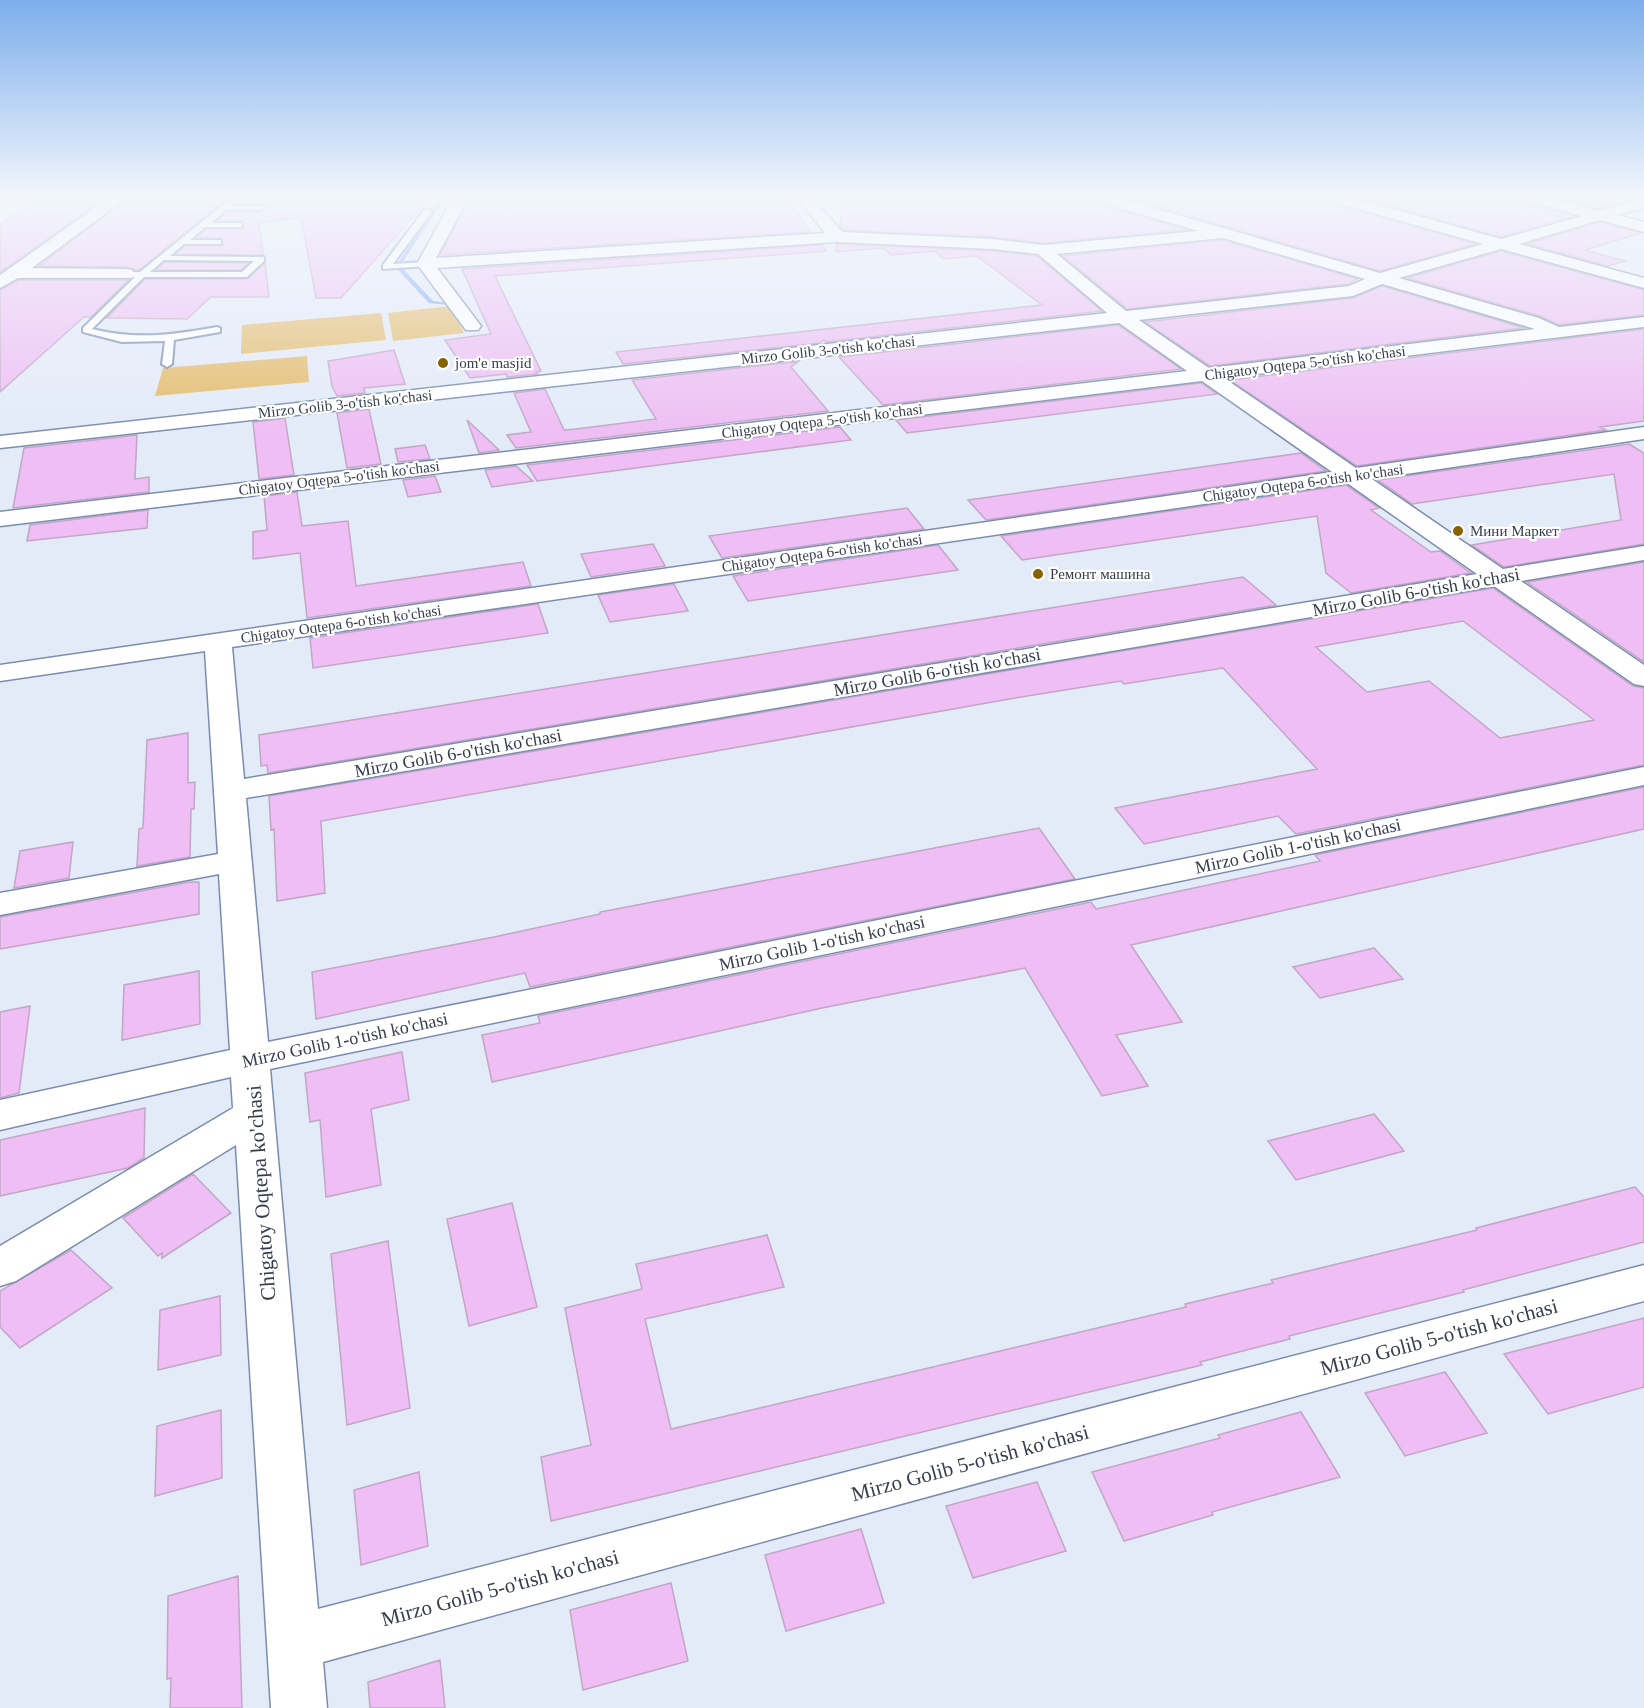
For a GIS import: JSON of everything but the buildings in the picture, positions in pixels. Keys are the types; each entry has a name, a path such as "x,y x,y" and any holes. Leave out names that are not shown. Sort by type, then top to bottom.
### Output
{"street":[{"path":"435,276 472,326"},
{"path":"1074,276 1124,318 1644,678"},
{"path":"1373,276 1533,322 1559,333"},
{"name":"Mirzo Golib 3-o'tish ko'chasi","path":"0,442 1353,291 1389,276"},
{"path":"1617,276 1644,283"},
{"name":"Chigatoy Oqtepa 5-o'tish ko'chasi","path":"0,519 1644,322"},
{"name":"Chigatoy Oqtepa 6-o'tish ko'chasi","path":"0,673 1644,433"},
{"name":"Mirzo Golib 6-o'tish ko'chasi","path":"230,791 1644,553"},
{"name":"Chigatoy Oqtepa ko'chasi","path":"218,642 296,1642 299,1708"},
{"name":"Mirzo Golib 1-o'tish ko'chasi","path":"0,1115 251,1059 1644,776"},
{"path":"0,904 236,861"},
{"path":"0,1269 255,1115"},
{"name":"Mirzo Golib 5-o'tish ko'chasi","path":"296,1642 1644,1283"}],"lane":[{"path":"133,276 87,330 122,339 170,338 217,330"},
{"path":"167,364 170,338"}],"shaded area":[{"path":"451,306 464,333 393,341 388,313"},
{"path":"381,313 386,340 241,354 242,325"},
{"path":"307,356 309,382 155,396 163,368"}],"waterway":[{"path":"406,276 431,302 447,304"}],"place":[{"name":"jom'e masjid","path":"443,363"},
{"name":"Мини Маркет","path":"1458,531"},
{"name":"Ремонт машина","path":"1038,574"}]}
